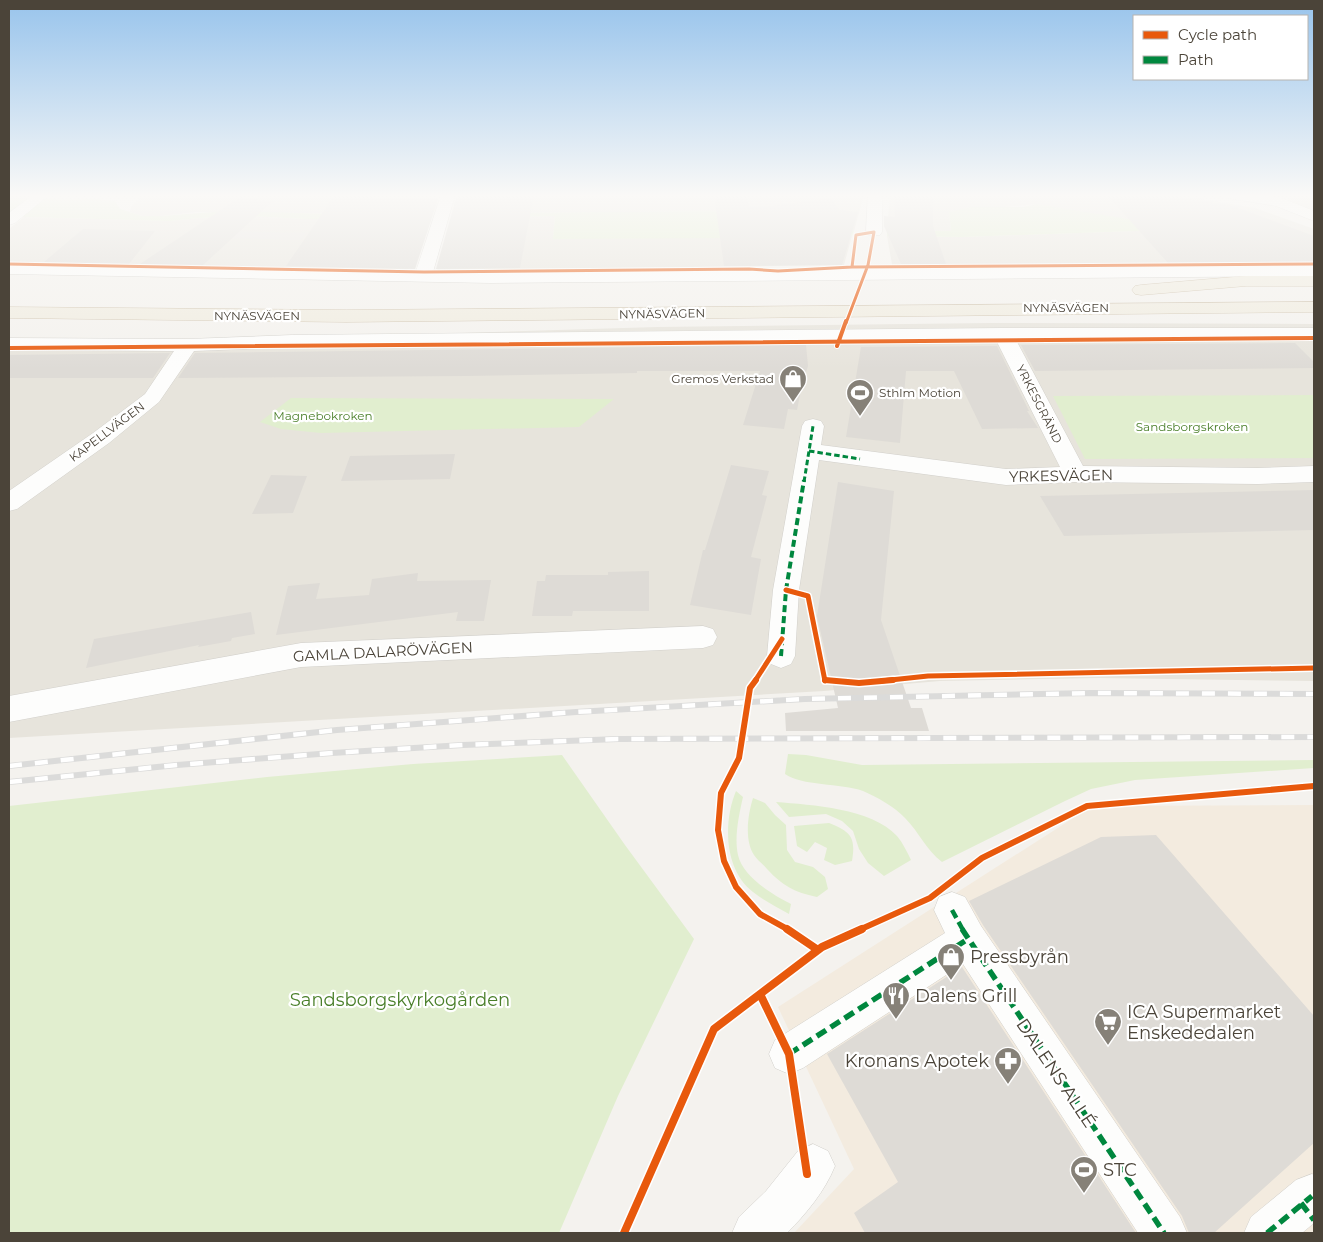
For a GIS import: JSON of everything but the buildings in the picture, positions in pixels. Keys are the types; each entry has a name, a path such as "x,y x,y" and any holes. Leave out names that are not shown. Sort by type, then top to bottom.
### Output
{"highway":[{"path":"1141,290 1246,281 1314,281"},
{"name":"NYNÄSVÄGEN","path":"1122,290 1314,289"},
{"name":"NYNÄSVÄGEN","path":"702,296 1015,293"},
{"name":"NYNÄSVÄGEN","path":"9,296 216,298"},
{"name":"NYNÄSVÄGEN","path":"9,313 346,316 1314,307"}],"street":[{"path":"423,276 430,253"},
{"path":"9,269 491,278 1314,270"},
{"name":"NYNÄSVÄGEN","path":"9,344 188,345 292,341 1003,334 1314,334"},
{"name":"YRKESGRÄND","path":"1003,334 1075,474"},
{"name":"KAPELLVÄGEN","path":"9,504 101,438 152,398 188,345"},
{"path":"781,656 786,590 813,426"},
{"name":"YRKESVÄGEN","path":"809,451 1006,477 1075,474 1258,476 1314,474"},
{"name":"GAMLA DALARÖVÄGEN","path":"9,709 301,655 703,637"},
{"name":"DALENS ALLÉ","path":"789,1054 960,925 1164,1233"},
{"path":"755,1233 782,1207 812,1166"},
{"path":"1267,1233 1309,1206"}],"shaded area":[{"path":"9,253 415,253 407,271 9,262"},
{"path":"443,253 847,253 844,265 437,270"},
{"path":"890,253 1314,253 1314,267 893,270"},
{"path":"990,323 1314,324 1314,681 1099,678 940,681 824,691 9,738 9,347 657,327"},
{"path":"1314,805 1314,1233 794,1233 854,1169 778,1007 1092,806"}],"green space":[{"name":"Sandsborgskroken","path":"1314,395 1314,458 1085,459 1053,396"},
{"name":"Magnebokroken","path":"291,398 614,399 579,427 321,433 281,429 260,422"},
{"path":"788,754 806,755 862,765 1314,760 1314,768 1135,780 1091,789 942,862 931,852 905,818 880,799 854,788 801,781 785,774"},
{"name":"Sandsborgskyrkogården","path":"562,755 694,939 618,1096 559,1233 9,1233 9,806 267,777 413,764"},
{"path":"736,791 743,797 737,841 738,855 741,863 752,878 776,896 791,904 789,914 753,892 743,883 736,871 731,859 728,831 729,817"},
{"path":"753,798 765,803 786,825 787,850 795,862 813,867 825,877 828,889 817,897 795,890 778,880 755,857 748,835 748,819"},
{"path":"776,802 840,810 872,819 897,836 911,860 884,876 868,863 859,849 853,831 842,821 826,814 789,817"},
{"path":"829,823 842,829 850,836 853,846 852,861 835,865 824,860 827,848 815,842 807,852 797,846 794,826"}],"railway":[{"path":"9,766 337,730 576,712 805,699 1091,693 1314,694"},
{"path":"9,782 177,765 332,753 463,745 618,739 1314,737"}],"marked path":[{"path":"781,656 786,590 813,426"},
{"path":"809,451 860,459"},
{"path":"952,910 968,939 1164,1233"},
{"path":"789,1054 968,939"},
{"path":"1267,1233 1312,1196"},
{"path":"1301,1203 1314,1220"}],"cycle path":[{"path":"852,267 854,253"},
{"path":"837,346 868,265 870,253"},
{"path":"9,264 424,272 749,269 778,271 852,267 1314,264"},
{"path":"9,348 1314,338"},
{"path":"786,590 808,596 825,681 859,683 928,676 1314,668"},
{"path":"782,639 750,688 739,758 721,793 718,830 724,861 736,887 760,914 778,923 818,950"},
{"path":"624,1233 714,1029 822,947 930,898 982,858 1087,806 1314,786"},
{"path":"760,994 789,1054 807,1174"}],"place":[{"name":"Gremos Verkstad","path":"793,403"},
{"name":"Sthlm Motion","path":"860,417"},
{"name":"Pressbyrån","path":"951,981"},
{"name":"Dalens Grill","path":"896,1020"},
{"name":"ICA Supermarket Enskededalen","path":"1108,1046"},
{"name":"Kronans Apotek","path":"1008,1085"},
{"name":"STC","path":"1084,1194"}]}
